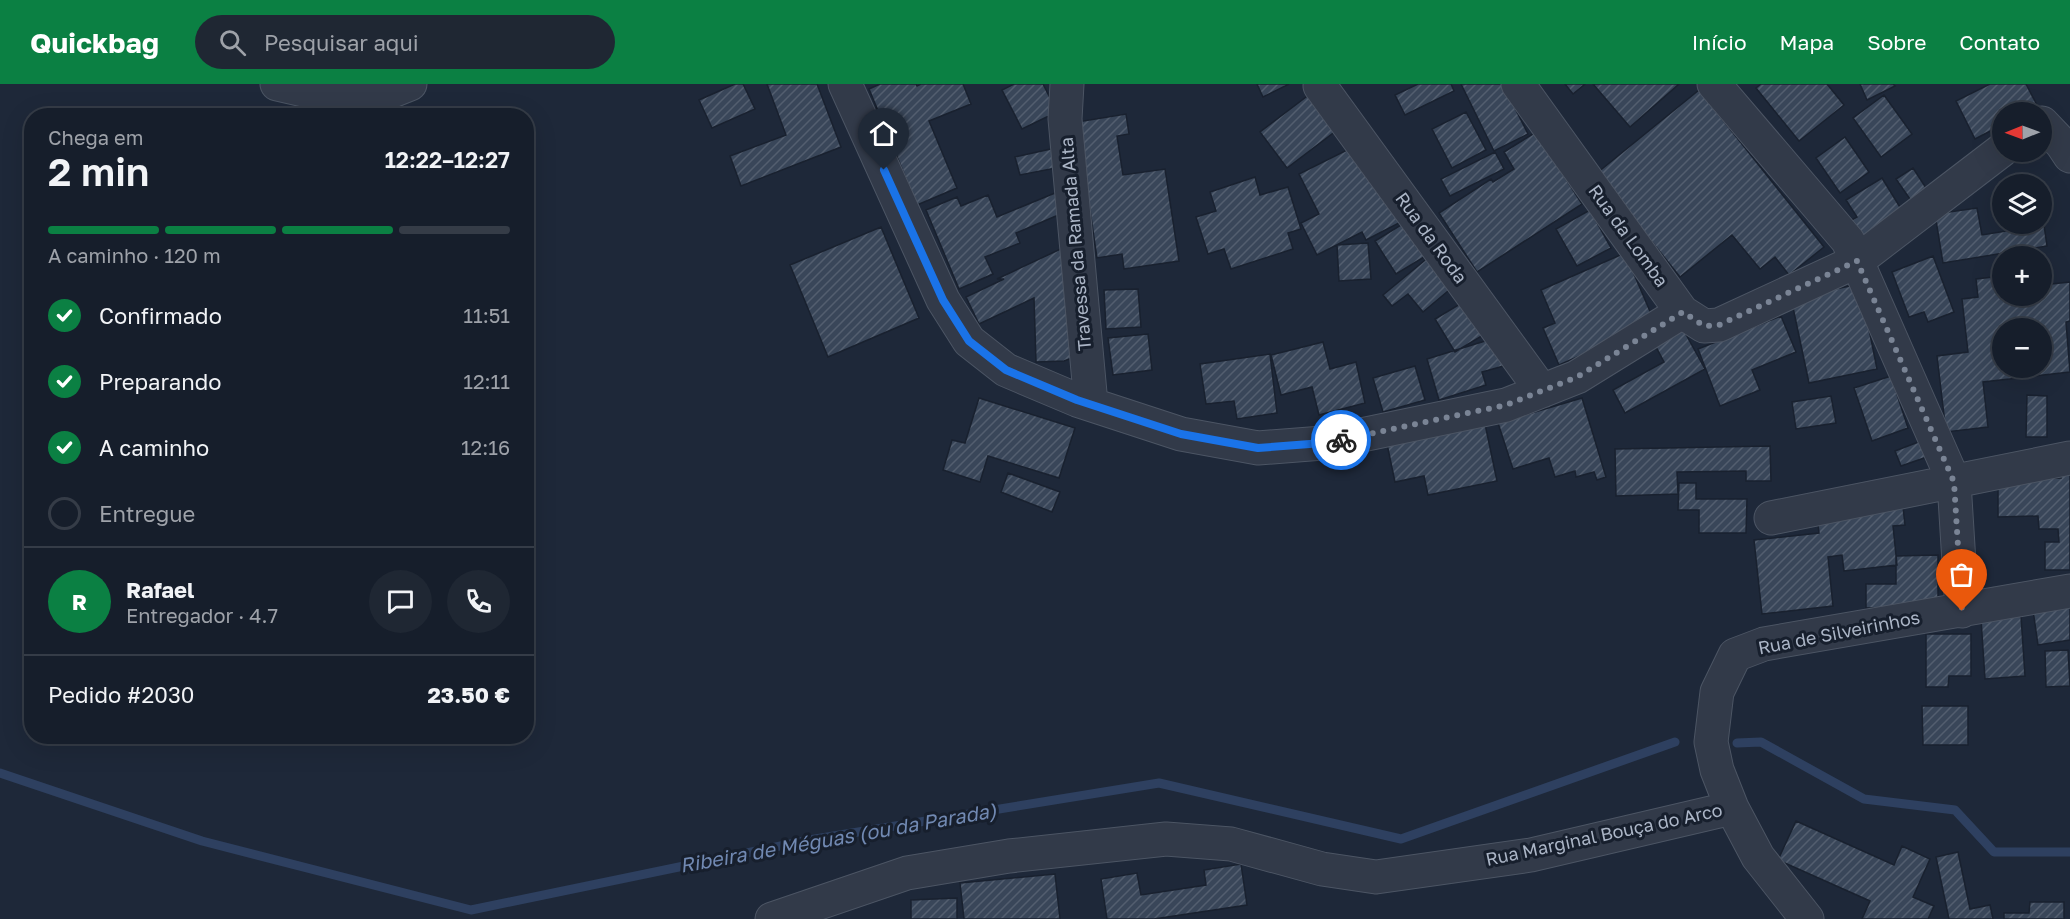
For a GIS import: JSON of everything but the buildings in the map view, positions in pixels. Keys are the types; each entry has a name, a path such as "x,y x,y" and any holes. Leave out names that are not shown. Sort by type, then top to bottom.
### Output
{"street":[{"path":"277,84 339,98 386,94 410,84"},
{"path":"845,84 943,300 969,341 1006,370 1091,405 1181,434 1258,448 1323,443 1506,405 1577,377 1683,312"},
{"name":"Travessa da Ramada Alta","path":"1067,84 1065,119 1091,405"},
{"path":"1714,84 1848,241 1954,482 1962,611"},
{"name":"Rua da Roda","path":"1320,86 1542,391"},
{"name":"Rua da Lomba","path":"1524,86 1683,312 1704,326 1719,325 1857,261 1992,158"},
{"path":"2052,134 2070,156"},
{"path":"1771,518 2070,458"},
{"name":"Rua de Silveirinhos","path":"1807,919 1758,857 1732,808 1717,770 1711,742 1717,693 1735,655 1764,644 2070,591"},
{"name":"Rua Marginal Bouça do Arco","path":"771,919 907,873 1009,856 1166,839 1231,844 1322,869 1376,877 1530,855 1732,808"}],"waterway":[{"name":"Ribeira de Méguas (ou da Parada)","path":"0,773 202,841 471,910 809,840 1159,783 1401,839 1675,742"},
{"name":"Ribeira de Méguas (ou da Parada)","path":"1737,743 1761,742 1864,799 1955,810 1994,852 2070,852"}],"way so far":[{"path":"1341,440 1506,405 1577,377 1683,312 1704,326 1719,325 1857,261 1954,482 1962,611"}],"route":[{"path":"884,170 943,300 969,341 1006,370 1077,400 1181,434 1258,448 1341,440"}]}
